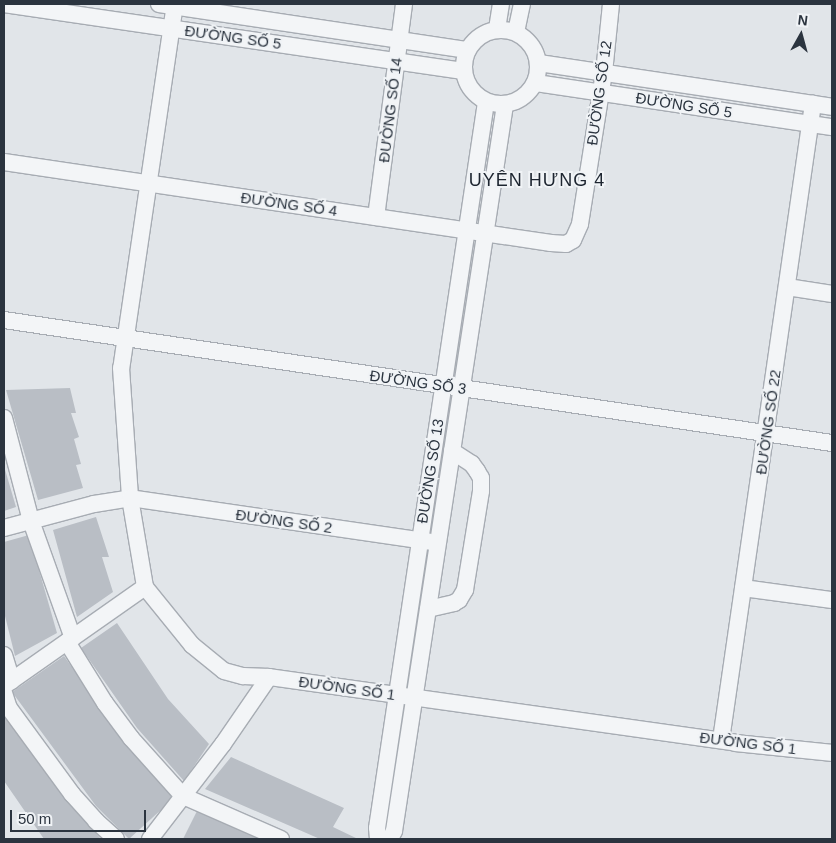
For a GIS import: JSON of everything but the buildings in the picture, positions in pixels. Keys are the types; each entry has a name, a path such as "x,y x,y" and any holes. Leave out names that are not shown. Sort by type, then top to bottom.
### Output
{"street":[{"name":"ĐƯỜNG SỐ 5","path":"4,4 463,71"},
{"name":"ĐƯỜNG SỐ 5","path":"169,4 468,50"},
{"name":"ĐƯỜNG SỐ 1","path":"169,4 171,28 121,368 130,498 145,587 192,645 224,671 243,676 269,677 832,754"},
{"name":"ĐƯỜNG SỐ 14","path":"376,217 404,4"},
{"path":"497,30 501,4"},
{"path":"516,32 522,4"},
{"name":"ĐƯỜNG SỐ 12","path":"573,240 580,224 604,72 611,4"},
{"path":"497,30 516,32 532,45 539,63 536,83 524,98 505,105 486,102 470,90 463,71 468,50 478,37 497,30"},
{"name":"ĐƯỜNG SỐ 5","path":"539,63 832,107"},
{"name":"ĐƯỜNG SỐ 5","path":"536,83 832,127"},
{"name":"ĐƯỜNG SỐ 13","path":"378,839 377,828 396,695 486,102"},
{"name":"ĐƯỜNG SỐ 22","path":"721,740 813,104"},
{"name":"ĐƯỜNG SỐ 13","path":"390,839 394,831 505,105"},
{"name":"ĐƯỜNG SỐ 4","path":"4,162 486,234 560,244 573,240"},
{"path":"787,288 832,294"},
{"name":"ĐƯỜNG SỐ 3","path":"4,320 832,442"},
{"path":"4,418 31,521 70,640 105,703 131,738 183,796 281,839"},
{"path":"428,609 454,603 459,600 465,590 479,500 481,478 472,464 452,451"},
{"name":"ĐƯỜNG SỐ 2","path":"4,528 94,504 130,498 438,543"},
{"path":"6,686 145,587"},
{"path":"744,588 832,600"},
{"path":"4,655 10,708 72,794 96,821 116,839"},
{"path":"150,839 269,677"}],"district":[{"name":"UYÊN HƯNG 4","path":"537,180"}]}
